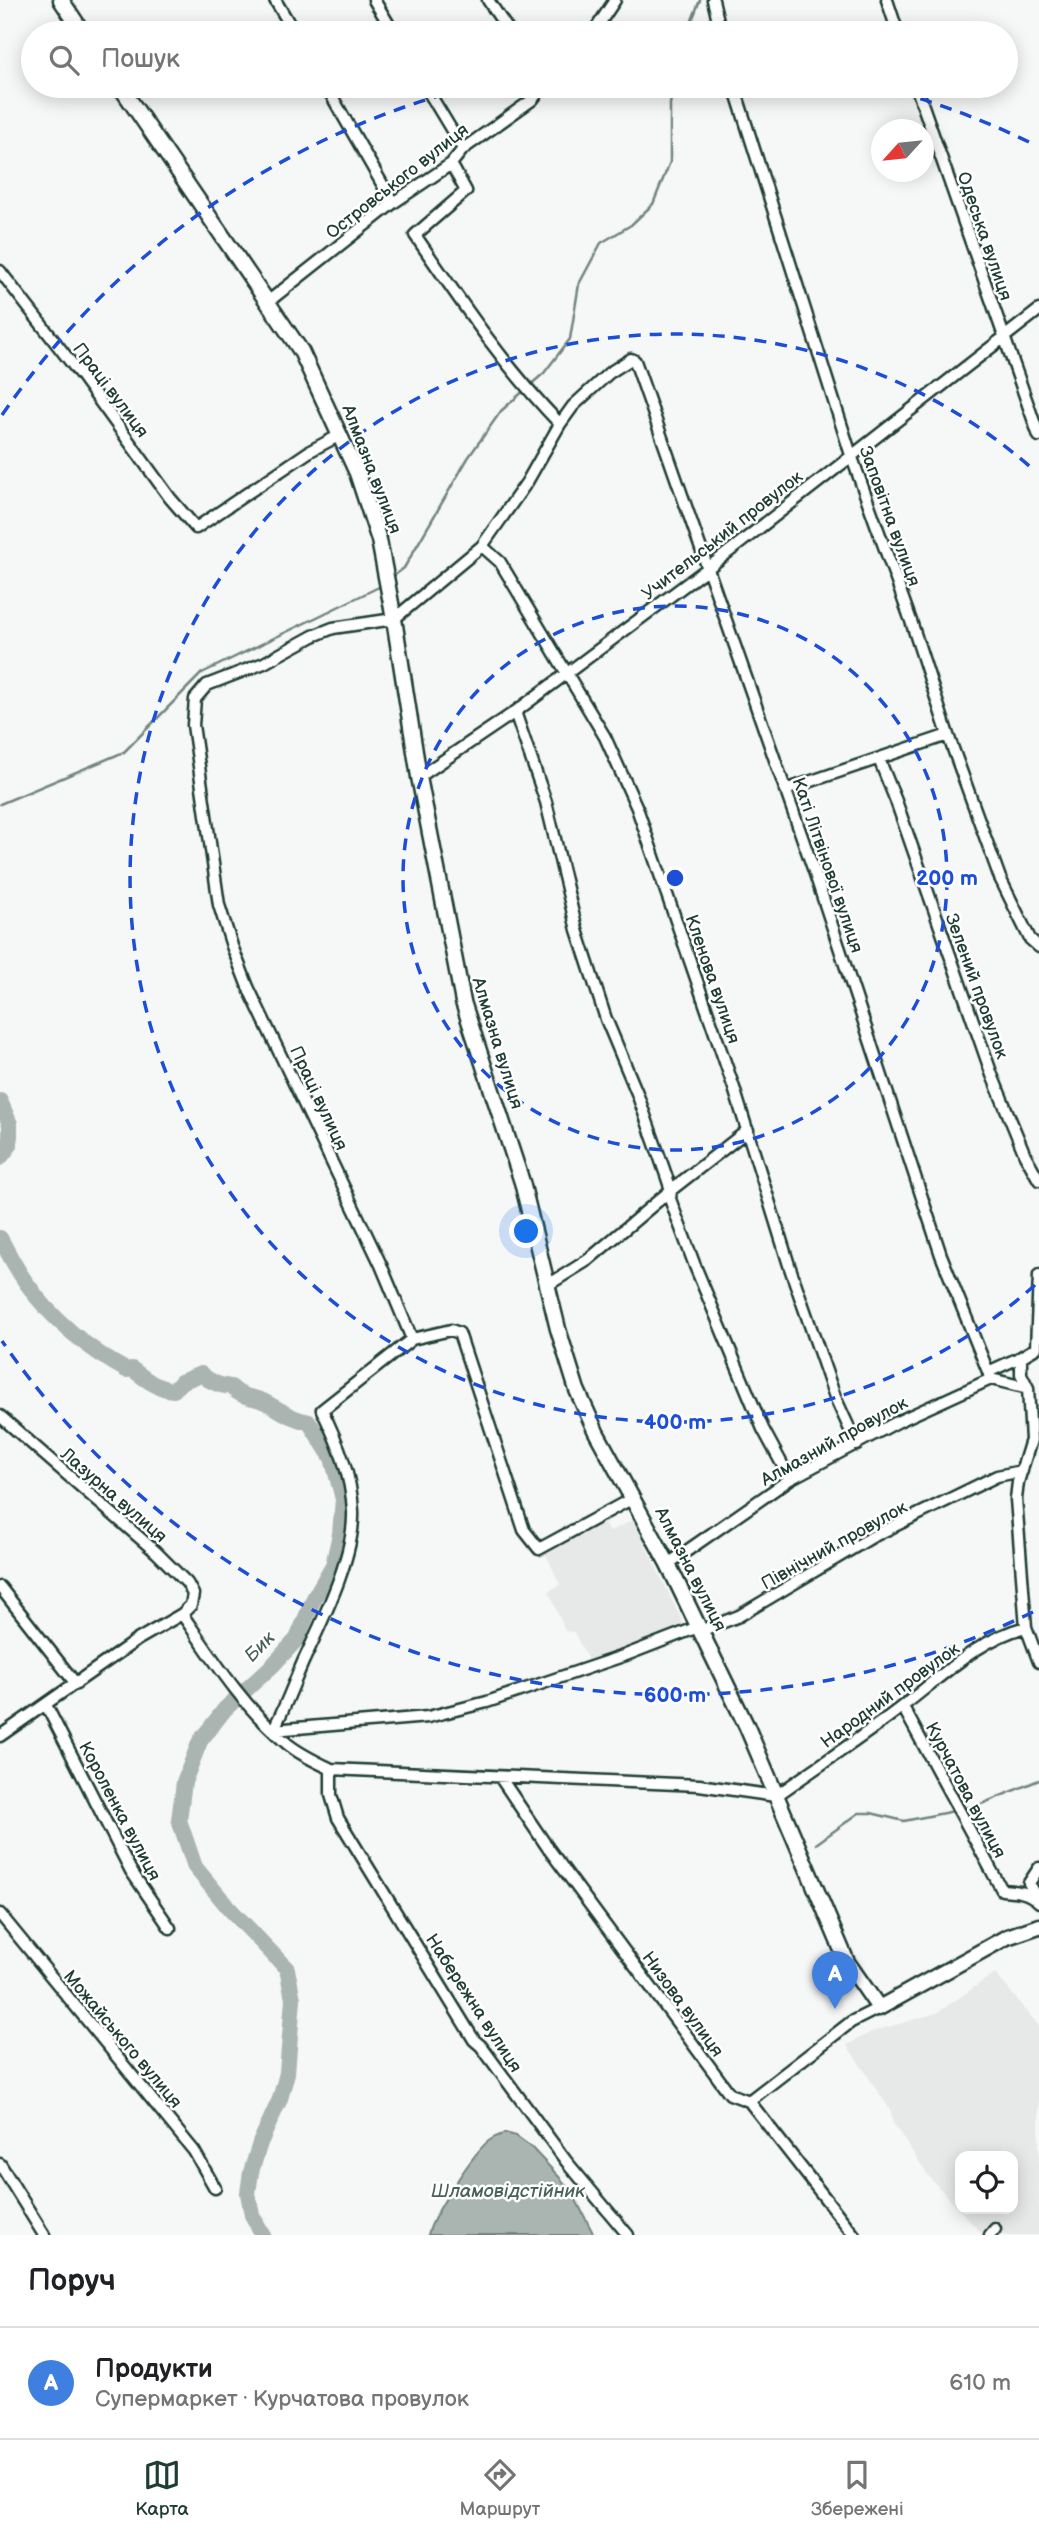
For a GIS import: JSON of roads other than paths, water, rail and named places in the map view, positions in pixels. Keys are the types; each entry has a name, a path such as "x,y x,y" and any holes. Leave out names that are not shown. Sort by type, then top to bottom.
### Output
{"main road":[{"path":"61,0 75,21"},
{"name":"Алмазна вулиця","path":"128,98 301,351 357,473 379,540 390,594 419,777 463,1002 522,1182 558,1329 577,1390 596,1432 668,1564 747,1727 847,1962 879,2008"},
{"path":"879,2008 1007,1937 1039,1926"}],"street":[{"path":"275,0 288,21"},
{"path":"374,0 387,21"},
{"path":"488,0 502,21"},
{"path":"601,21 615,0"},
{"path":"713,0 718,21"},
{"path":"887,0 894,21"},
{"path":"333,98 393,203"},
{"path":"432,98 463,149"},
{"name":"Островського вулиця","path":"269,301 393,203 451,164 463,149 534,98"},
{"name":"Заповітна вулиця","path":"738,98 851,455 911,621 948,735 1000,878 1030,939 1039,947"},
{"name":"Одеська вулиця","path":"920,98 1039,436"},
{"path":"394,619 482,546 527,482 560,424 482,334 415,235 466,191 451,164"},
{"name":"Праці вулиця","path":"0,271 83,378 170,498 196,528 310,451 340,435"},
{"name":"Учительський провулок","path":"419,777 514,712 708,568 1039,310"},
{"name":"Каті Літвінової вулиця","path":"560,424 587,391 631,359 635,361 820,887 941,1255 990,1376"},
{"name":"Кленова вулиця","path":"482,546 500,562 605,737 637,808 748,1130 793,1279 835,1397 858,1445"},
{"name":"Праці вулиця","path":"394,619 333,628 264,663 207,685 199,691 195,699 194,724 219,905 232,946 248,987 382,1265 412,1339"},
{"path":"514,712 546,802 578,930 606,1019 637,1093 671,1190 670,1199 763,1429 790,1479"},
{"path":"785,790 948,735"},
{"name":"Зелений провулок","path":"879,760 896,801 992,1075 1025,1154 1039,1180"},
{"path":"548,1285 597,1253 671,1190 748,1130"},
{"path":"1039,1275 1035,1348 1021,1357 1021,1374 1028,1388 1031,1440 1017,1482 1016,1499 1027,1627 1039,1662"},
{"path":"273,1730 288,1704 339,1581 353,1514 343,1455 322,1410 412,1339 451,1330 459,1333 524,1530 538,1549 633,1498"},
{"name":"Алмазний провулок","path":"668,1564 790,1479 990,1376 1021,1357"},
{"path":"990,1376 1028,1388"},
{"name":"Лазурна вулиця","path":"0,1416 187,1583 193,1594 191,1605 182,1614"},
{"name":"Північний провулок","path":"273,1730 428,1717 512,1694 739,1616 872,1537 997,1476 1022,1471"},
{"path":"0,1587 76,1684"},
{"path":"0,1736 137,1640 182,1614 226,1679 251,1709 285,1742 331,1769 698,1785 776,1796"},
{"name":"Народний провулок","path":"776,1796 903,1707 957,1663 1008,1631 1027,1627"},
{"name":"Короленка вулиця","path":"47,1705 131,1871 170,1928"},
{"name":"Курчатова вулиця","path":"903,1707 1002,1890 1023,1892 1033,1895 1039,1901"},
{"name":"Набережна вулиця","path":"331,1769 331,1795 338,1818 460,2019 566,2161 628,2235"},
{"name":"Низова вулиця","path":"500,1777 548,1847 730,2094 749,2101 854,2235"},
{"path":"1039,1868 1028,1883 1039,1901"},
{"name":"Можайського вулиця","path":"0,1914 194,2151 215,2188"},
{"path":"749,2101 851,2022 879,2008"},
{"path":"0,2164 44,2235"}],"water":[{"name":"Шламовідстійник","path":"505,2133 516,2136 530,2146 561,2179 574,2196 594,2235 428,2235 445,2199 465,2169 483,2146"}],"waterway":[{"path":"692,21 700,0"},
{"path":"391,578 404,568 468,458 501,411 544,373 570,339 579,284 601,243 631,225 653,204 670,162 671,98"},
{"path":"0,804 124,752 202,673 383,585"},
{"name":"Бик","path":"0,1101 10,1124 10,1145 0,1158"},
{"name":"Бик","path":"0,1238 20,1274 48,1310 72,1333 126,1370 132,1369 152,1383 174,1390 181,1382 201,1374 215,1383 231,1387 240,1394 309,1422 332,1458 343,1499 340,1534 333,1565 314,1598 297,1639 225,1709 200,1741 184,1782 179,1820 195,1867 228,1907 287,1969 293,1999 287,2073 280,2099 260,2143 248,2193 252,2215 263,2235"},
{"path":"962,1809 984,1803 1039,1780"},
{"path":"816,1844 859,1813 871,1813 904,1821 954,1811"}],"place":[{"name":"Продукти","path":"835,2009"}]}
